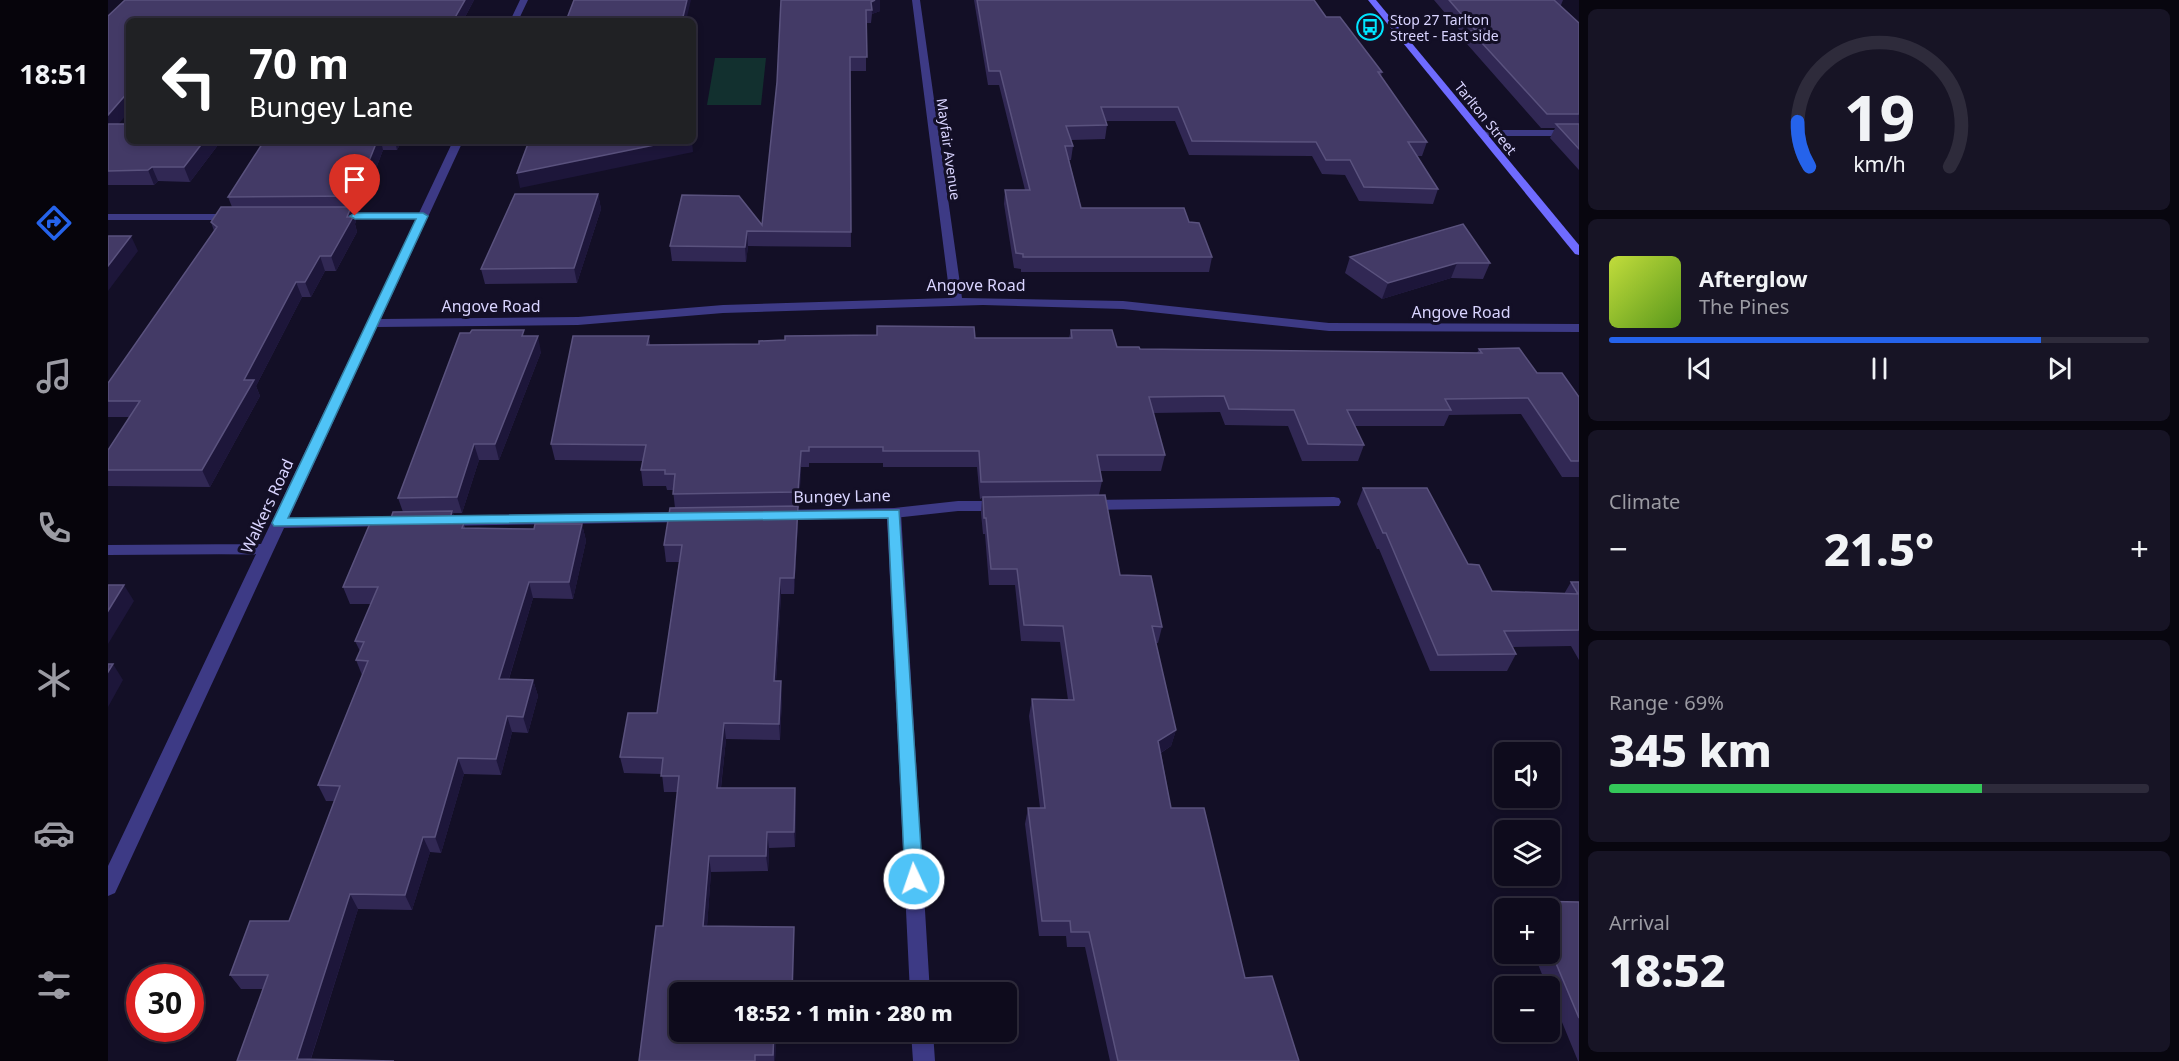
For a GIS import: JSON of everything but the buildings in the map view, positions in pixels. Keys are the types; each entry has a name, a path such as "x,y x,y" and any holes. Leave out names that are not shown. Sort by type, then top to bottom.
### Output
{"street":[{"path":"515,18 524,0"},
{"name":"Mayfair Avenue","path":"916,0 956,301"},
{"name":"Tarlton Street","path":"1372,0 1579,252"},
{"path":"1482,133 1579,133"},
{"name":"Walkers Road","path":"108,887 457,144"},
{"path":"108,217 248,216"},
{"path":"329,216 423,216"},
{"name":"Angove Road","path":"372,323 578,321 723,309 956,301 1123,305 1329,327 1579,328"},
{"path":"1075,505 1334,502"},
{"name":"Bungey Lane","path":"764,515 894,513 957,506 1016,505"},
{"path":"894,513 919,982"},
{"path":"279,523 705,516"},
{"path":"108,550 266,549"},
{"path":"923,1042 924,1061"}],"green space":[{"path":"715,58 766,58 761,105 707,105"}],"place":[{"name":"Stop 27 Tarlton Street - East side","path":"1370,27"}],"route":[{"path":"355,216 423,216 279,523 894,513 914,879"}]}
